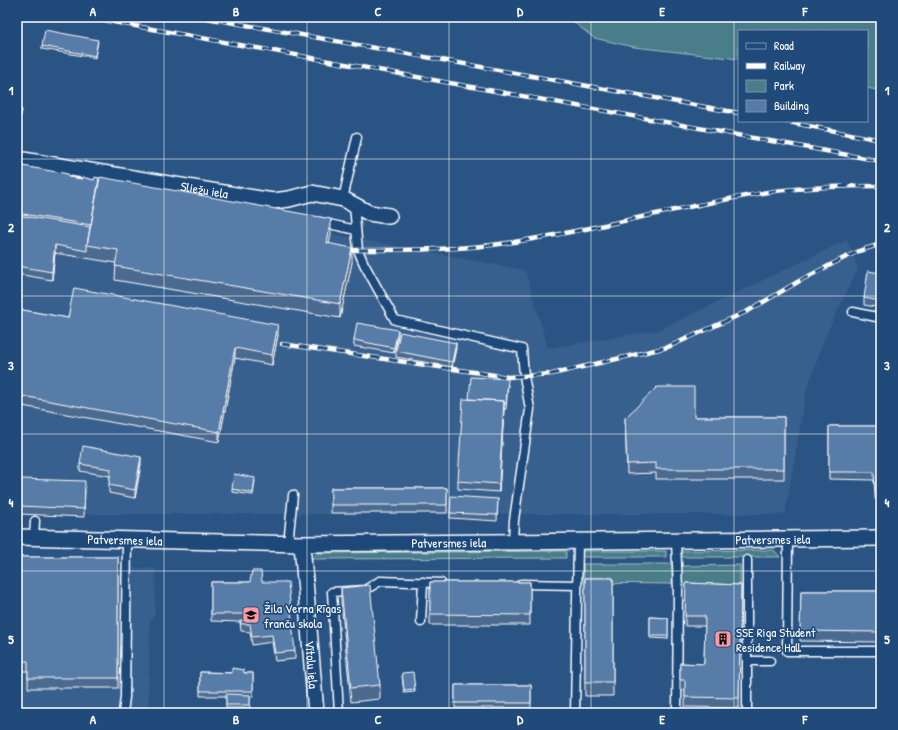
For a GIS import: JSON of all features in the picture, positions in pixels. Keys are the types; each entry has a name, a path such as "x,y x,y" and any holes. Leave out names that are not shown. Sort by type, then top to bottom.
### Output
{"street":[{"name":"Sliežu iela","path":"17,159 276,204 312,193 349,202 369,212 389,216"},
{"name":"Patversmes iela","path":"17,537 295,544 881,538"},
{"name":"Vītolu iela","path":"295,544 316,713"}],"lane":[{"path":"357,137 349,202 356,230 358,250 364,264 395,320 522,349 524,376 530,409 514,520 513,542"},
{"path":"314,220 356,230"},
{"path":"853,312 881,318"},
{"path":"293,495 295,544"},
{"path":"34,537 35,521"},
{"path":"788,539 787,651 881,651"},
{"path":"123,713 125,698 127,540"},
{"path":"676,541 678,590 677,713"},
{"path":"575,713 578,542"},
{"path":"747,560 747,713"},
{"path":"339,713 332,592 365,590 380,582 446,583"},
{"path":"422,622 423,582"},
{"path":"515,584 577,585"},
{"path":"747,661 770,661"}],"shaded area":[{"path":"17,176 525,270 548,348 659,330 847,240 858,268 825,337 806,392 785,514 17,514"},
{"path":"17,567 156,568 155,613 150,622 148,713 17,713"}],"green space":[{"path":"567,17 881,17 881,91 868,88 868,30 738,30 738,59 634,47 594,38"},
{"path":"774,550 780,557 680,557 680,551"},
{"path":"566,551 566,558 311,559 318,553"},
{"path":"580,551 666,551 666,557 580,557"},
{"path":"583,564 672,564 672,584 584,583"},
{"path":"740,565 740,586 681,586 680,566"}],"building":[{"path":"45,30 98,40 95,56 42,46"},
{"path":"17,109 22,110 21,114 17,113"},
{"path":"17,165 68,174 68,177 82,179 82,177 94,180 95,177 99,178 91,225 17,213"},
{"path":"100,177 331,219 327,243 352,248 340,304 115,266 118,250 87,245"},
{"path":"17,215 90,227 87,251 55,245 52,272 17,266"},
{"path":"868,271 881,273 881,301 864,298"},
{"path":"74,288 278,325 272,355 235,348 219,432 17,395 17,309 68,318"},
{"path":"357,323 398,330 394,348 354,340"},
{"path":"400,332 456,343 452,362 396,351"},
{"path":"471,377 508,379 506,404 504,404 504,401 469,399"},
{"path":"657,387 694,387 694,417 784,417 784,469 656,469 656,463 627,464 625,418"},
{"path":"463,399 504,401 499,484 458,481"},
{"path":"829,426 881,426 881,492 875,492 874,472 829,472"},
{"path":"83,446 141,457 135,490 109,485 111,469 80,464"},
{"path":"234,474 255,478 253,493 232,489"},
{"path":"21,479 85,481 84,509 20,506"},
{"path":"331,488 447,488 447,505 331,505"},
{"path":"451,496 498,499 497,515 450,513"},
{"path":"17,557 118,557 118,678 28,678 28,661 17,661"},
{"name":"Žila Verna Rīgas franču skola","path":"252,571 261,571 262,582 288,582 295,651 275,653 272,635 252,637 250,624 241,624 240,621 250,619 249,614 211,614 211,582 250,582"},
{"path":"585,578 613,578 613,682 585,682"},
{"path":"430,582 530,582 530,615 430,614"},
{"name":"SSE Riga Student Residence Hall","path":"686,583 741,585 739,698 685,697 685,680 680,680 680,663 704,664 705,616 685,616"},
{"path":"370,585 380,685 351,688 341,588"},
{"path":"801,591 881,591 881,632 800,631"},
{"path":"650,617 668,618 668,636 650,636"},
{"path":"232,668 244,670 244,673 253,673 253,691 200,691 200,672 232,673"},
{"path":"413,672 415,689 404,690 402,673"},
{"path":"455,685 531,685 531,703 455,703"},
{"path":"226,694 250,695 250,705 226,705"}],"railway":[{"path":"86,17 881,161"},
{"path":"201,17 738,113"},
{"path":"788,122 881,140"},
{"path":"341,250 428,249 493,245 547,237 742,196 775,191 828,187 881,186"},
{"path":"282,344 508,377 552,374 668,347 748,311 801,280 842,259 859,251 881,244"}],"place":[{"name":"Žila Verna Rīgas franču skola","path":"251,615"},
{"name":"SSE Riga Student Residence Hall","path":"723,639"}]}
